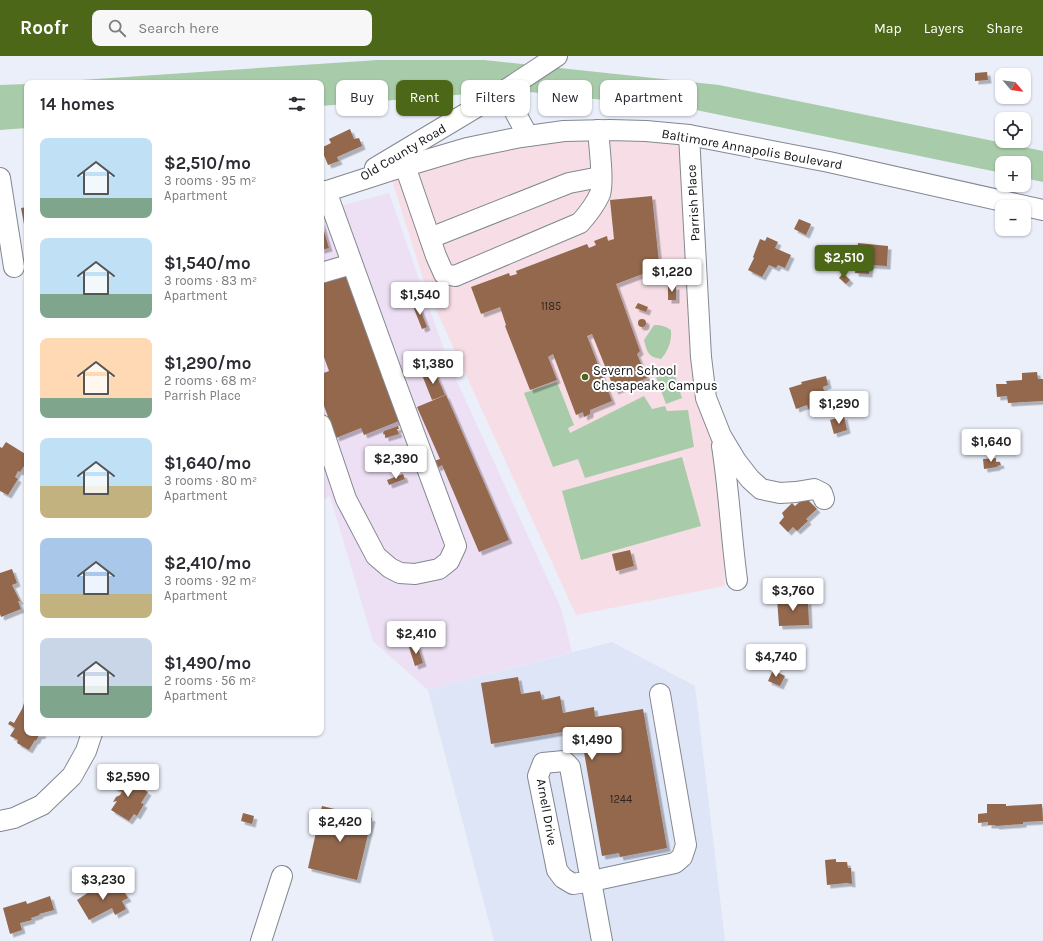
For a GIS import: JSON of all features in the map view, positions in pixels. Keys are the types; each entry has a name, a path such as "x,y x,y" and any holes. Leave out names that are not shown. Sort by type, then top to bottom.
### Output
{"street":[{"name":"Old County Road","path":"521,80 557,56"},
{"name":"Old County Road","path":"350,184 390,158 463,116"},
{"path":"517,116 528,136"},
{"path":"405,166 444,274 455,276 580,222 591,211 600,192 598,130"},
{"name":"Baltimore Annapolis Boulevard","path":"324,192 467,148 528,136 564,131 598,130 689,136 829,162 1043,210"},
{"name":"Parrish Place","path":"689,136 702,364 706,398 721,436"},
{"path":"430,238 569,183 600,177"},
{"path":"0,178 14,267"},
{"path":"324,192 456,546 449,561 439,569 416,574 400,573 390,568 376,556 346,499 324,433"},
{"path":"324,272 352,264"},
{"path":"721,436 740,467 750,479 761,488 780,492 796,492 814,489 822,494 824,499"},
{"path":"721,436 728,480 731,533 737,580"},
{"path":"592,881 675,863 682,857 686,844 660,694"},
{"path":"0,821 14,818 42,805 72,776 86,751 91,736"},
{"name":"Arnell Drive","path":"592,881 573,884 563,878 557,870 538,776 543,763 564,761 570,767 592,881 602,941"},
{"path":"261,941 282,876"}],"shaded area":[{"name":"Severn School Chesapeake Campus","path":"689,135 701,357 720,436 725,586 576,615 426,288 389,171 521,137"},
{"path":"389,193 449,364 561,608 572,652 428,690 373,641 330,496 324,499 324,210"},
{"path":"612,642 695,686 725,941 494,941 428,690"}],"green space":[{"path":"378,60 484,60 672,80 600,80 600,100 592,99 592,80 538,80 538,93 530,92 530,80 461,80 461,95 453,95 453,80 396,80 396,100 388,101 388,80 336,80 336,105 324,106 324,80 81,80"},
{"path":"697,83 719,85 995,141 995,148 1028,148 1043,151 1043,182 1031,179 1031,156 995,156 995,172 697,110"},
{"path":"24,84 24,128 0,130 0,85"},
{"path":"654,325 663,326 671,330 669,346 661,359 653,357 649,353 644,340"},
{"path":"674,372 682,398 666,404 656,377"},
{"path":"557,382 574,425 568,428 570,433 644,396 652,409 665,406 667,411 688,410 694,447 585,478 578,459 553,467 524,393"},
{"path":"682,457 701,526 581,560 562,491"}],"building":[{"path":"987,72 988,80 975,81 975,73"},
{"path":"350,129 354,139 359,138 362,146 337,157 339,161 328,165 324,155 324,146 331,143 329,139"},
{"name":"Severn School Chesapeake Campus","path":"652,196 659,263 656,263 656,269 616,284 640,351 637,354 647,378 615,391 592,334 587,336 612,401 590,410 590,414 584,417 583,412 576,415 553,354 548,357 557,380 530,390 505,326 506,325 500,307 481,314 471,287 509,273 510,276 517,274 516,271 587,244 589,248 596,245 594,241 607,236 608,241 614,239 610,200"},
{"path":"21,208 24,208 24,224"},
{"path":"799,219 811,224 806,235 794,229"},
{"path":"324,231 329,248 324,249"},
{"path":"767,237 778,242 775,248 791,255 785,268 778,265 776,268 769,265 762,277 748,270 754,258 753,257 760,239 765,241"},
{"path":"858,243 888,246 887,266 870,265 869,274 855,273"},
{"path":"344,272 399,421 364,435 361,428 336,438 324,406 324,373 329,371 324,357 324,280"},
{"path":"843,273 850,280 846,284 839,278"},
{"path":"676,286 676,300 668,300 668,287"},
{"path":"638,303 648,307 646,312 635,308"},
{"path":"418,304 427,327 422,329 413,306"},
{"path":"642,319 645,320 645,326 642,327 639,326 638,323 639,320"},
{"path":"434,370 445,395 432,400 422,375"},
{"path":"1037,372 1038,379 1043,379 1043,401 1008,403 1007,396 997,397 996,384 1007,384 1006,381 1022,380 1022,373"},
{"path":"826,376 828,385 823,387 828,405 809,410 807,405 796,409 789,388 802,384 801,382"},
{"path":"446,395 509,540 479,552 442,465 437,468 434,461 440,459 417,407"},
{"path":"844,416 847,430 834,434 830,420"},
{"path":"398,426 399,429 397,429 399,434 385,438 385,434 384,435 383,433 384,431"},
{"path":"6,442 24,453 24,466 20,472 18,471 15,477 18,479 8,495 0,491 0,447 2,448"},
{"path":"398,448 399,455 384,461 381,454 385,451"},
{"path":"996,458 996,462 1000,462 1001,465 984,469 983,459"},
{"path":"403,474 405,479 389,485 387,480"},
{"path":"805,497 817,509 806,519 808,521 797,531 793,527 788,532 779,523 784,517 782,513 792,503 795,506"},
{"path":"630,550 634,566 616,571 612,554"},
{"path":"12,569 17,583 12,585 20,601 18,601 21,609 1,617 0,573"},
{"path":"792,597 793,601 795,602 808,601 809,625 779,626 777,598"},
{"path":"417,644 423,663 415,666 409,647"},
{"path":"773,670 785,676 780,686 768,681"},
{"path":"518,677 521,694 540,691 542,700 560,696 563,713 594,707 595,717 643,709 667,848 620,857 619,853 602,856 580,729 491,744 481,683"},
{"path":"24,703 24,736 38,736 29,750 17,743 18,740 10,736 15,728 8,724 10,721 14,723"},
{"path":"118,774 148,792 141,803 144,804 137,816 134,814 129,821 111,810 117,801 113,802 116,797 122,792 111,786"},
{"path":"987,804 1006,804 1006,806 1042,804 1043,821 996,826 988,825 988,822 978,823 978,814 987,813"},
{"path":"322,806 372,818 357,880 308,868"},
{"path":"243,813 254,816 252,824 241,821"},
{"path":"836,859 836,862 847,862 848,868 851,868 852,884 827,885 825,860"},
{"path":"117,882 128,898 122,901 126,909 115,915 112,908 89,920 77,900 95,888 98,893"},
{"path":"50,896 54,910 39,914 40,915 31,918 32,920 20,923 22,930 10,934 3,908 26,901 27,904"}],"place":[{"name":"Severn School Chesapeake Campus","path":"585,377"}]}
